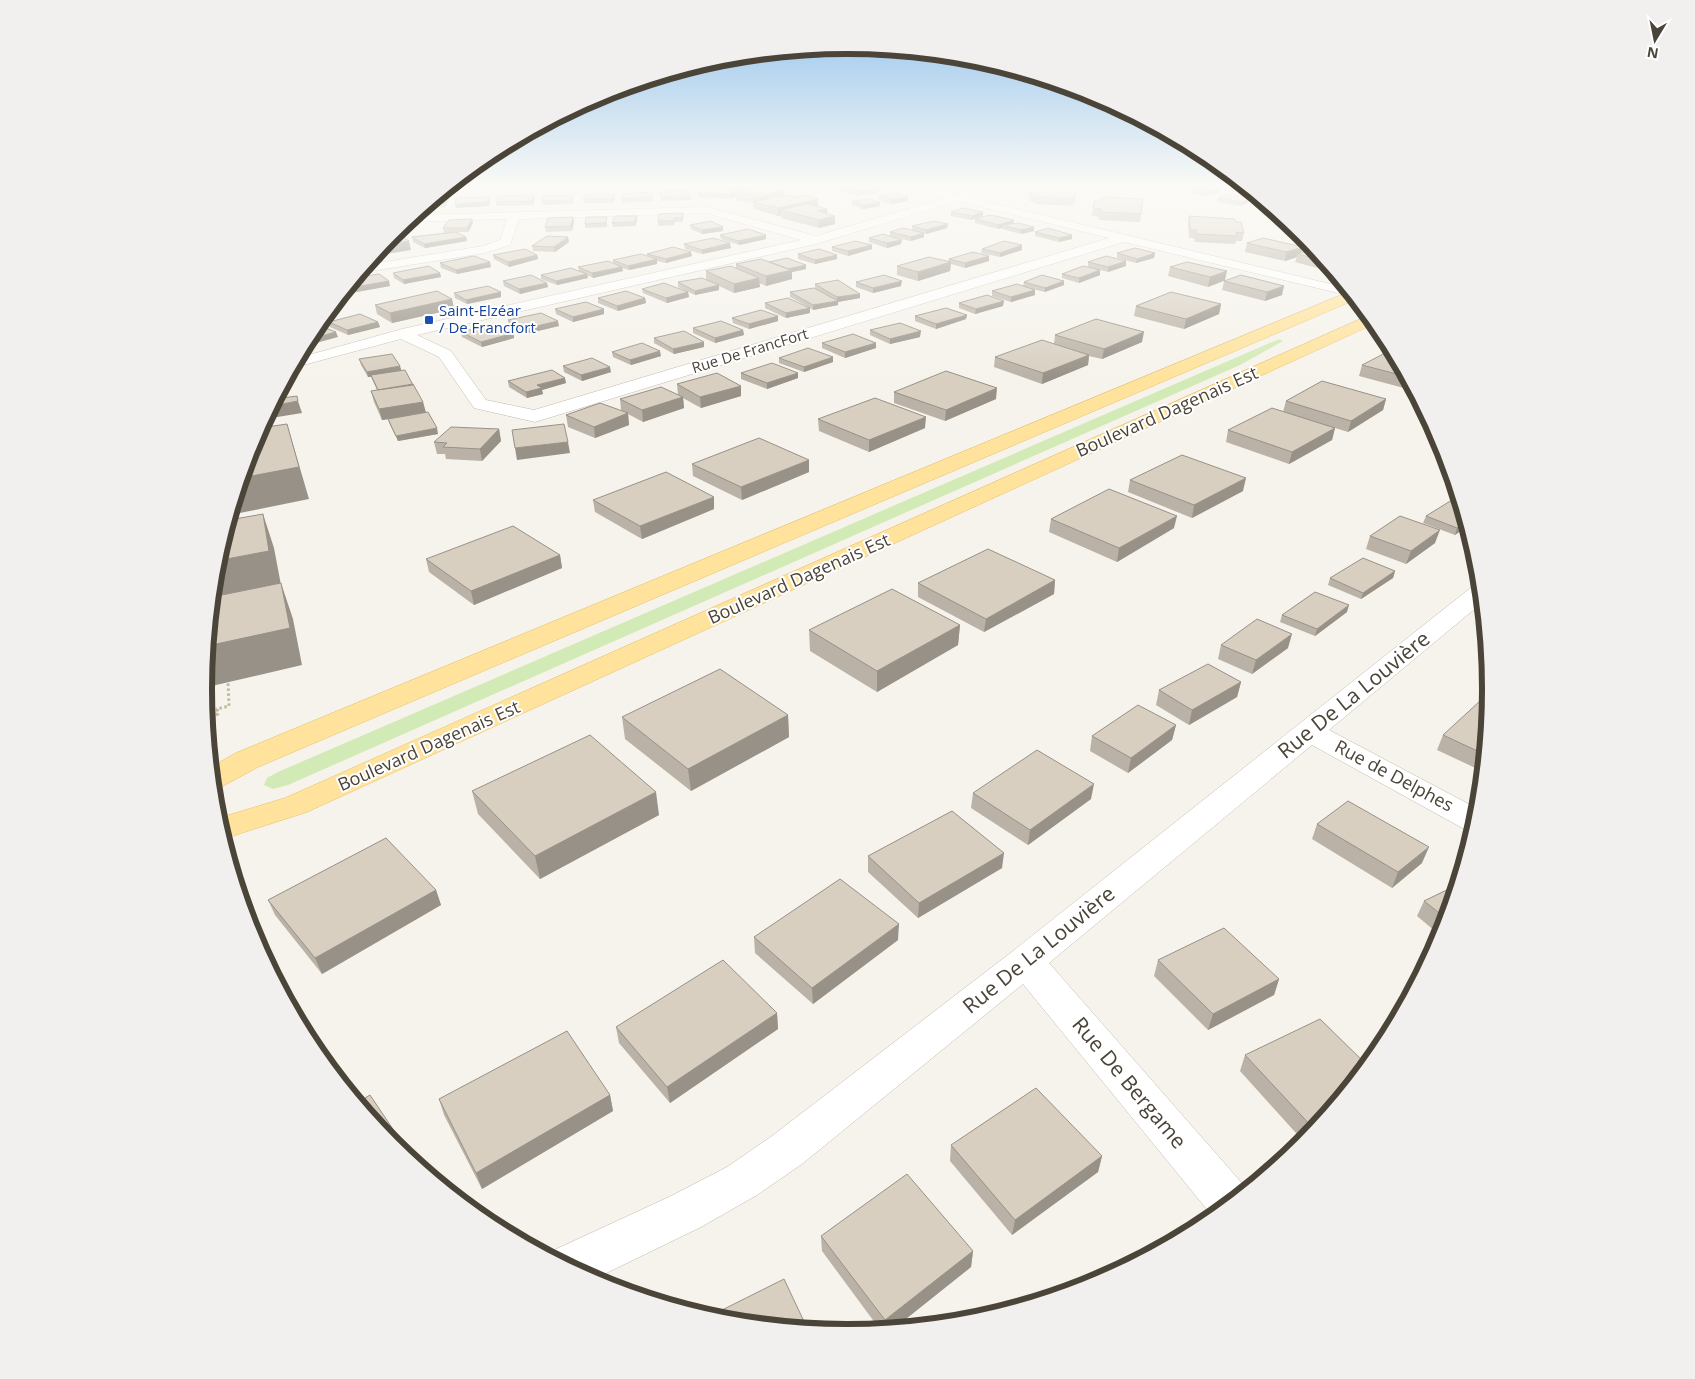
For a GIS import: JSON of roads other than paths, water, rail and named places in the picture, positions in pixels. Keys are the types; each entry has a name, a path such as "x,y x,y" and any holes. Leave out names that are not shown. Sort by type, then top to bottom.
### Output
{"main road":[{"name":"Boulevard Dagenais Est","path":"218,776 248,760 1347,296"},
{"name":"Boulevard Dagenais Est","path":"227,827 296,805 1366,322"}],"street":[{"path":"372,268 473,250"},
{"path":"304,361 402,334 770,250"},
{"name":"Rue De FrancFort","path":"402,334 445,354 480,404 535,416 1081,250"},
{"path":"1173,250 1343,292"},
{"name":"Rue De La Louvière","path":"575,1264 685,1212 742,1181 787,1150 1026,961 1476,596"},
{"name":"Rue de Delphes","path":"1309,732 1470,818"},
{"name":"Rue De Bergame","path":"1026,961 1227,1200"}],"place":[{"name":"Saint-Elzéar / De Francfort","path":"429,320"}]}
